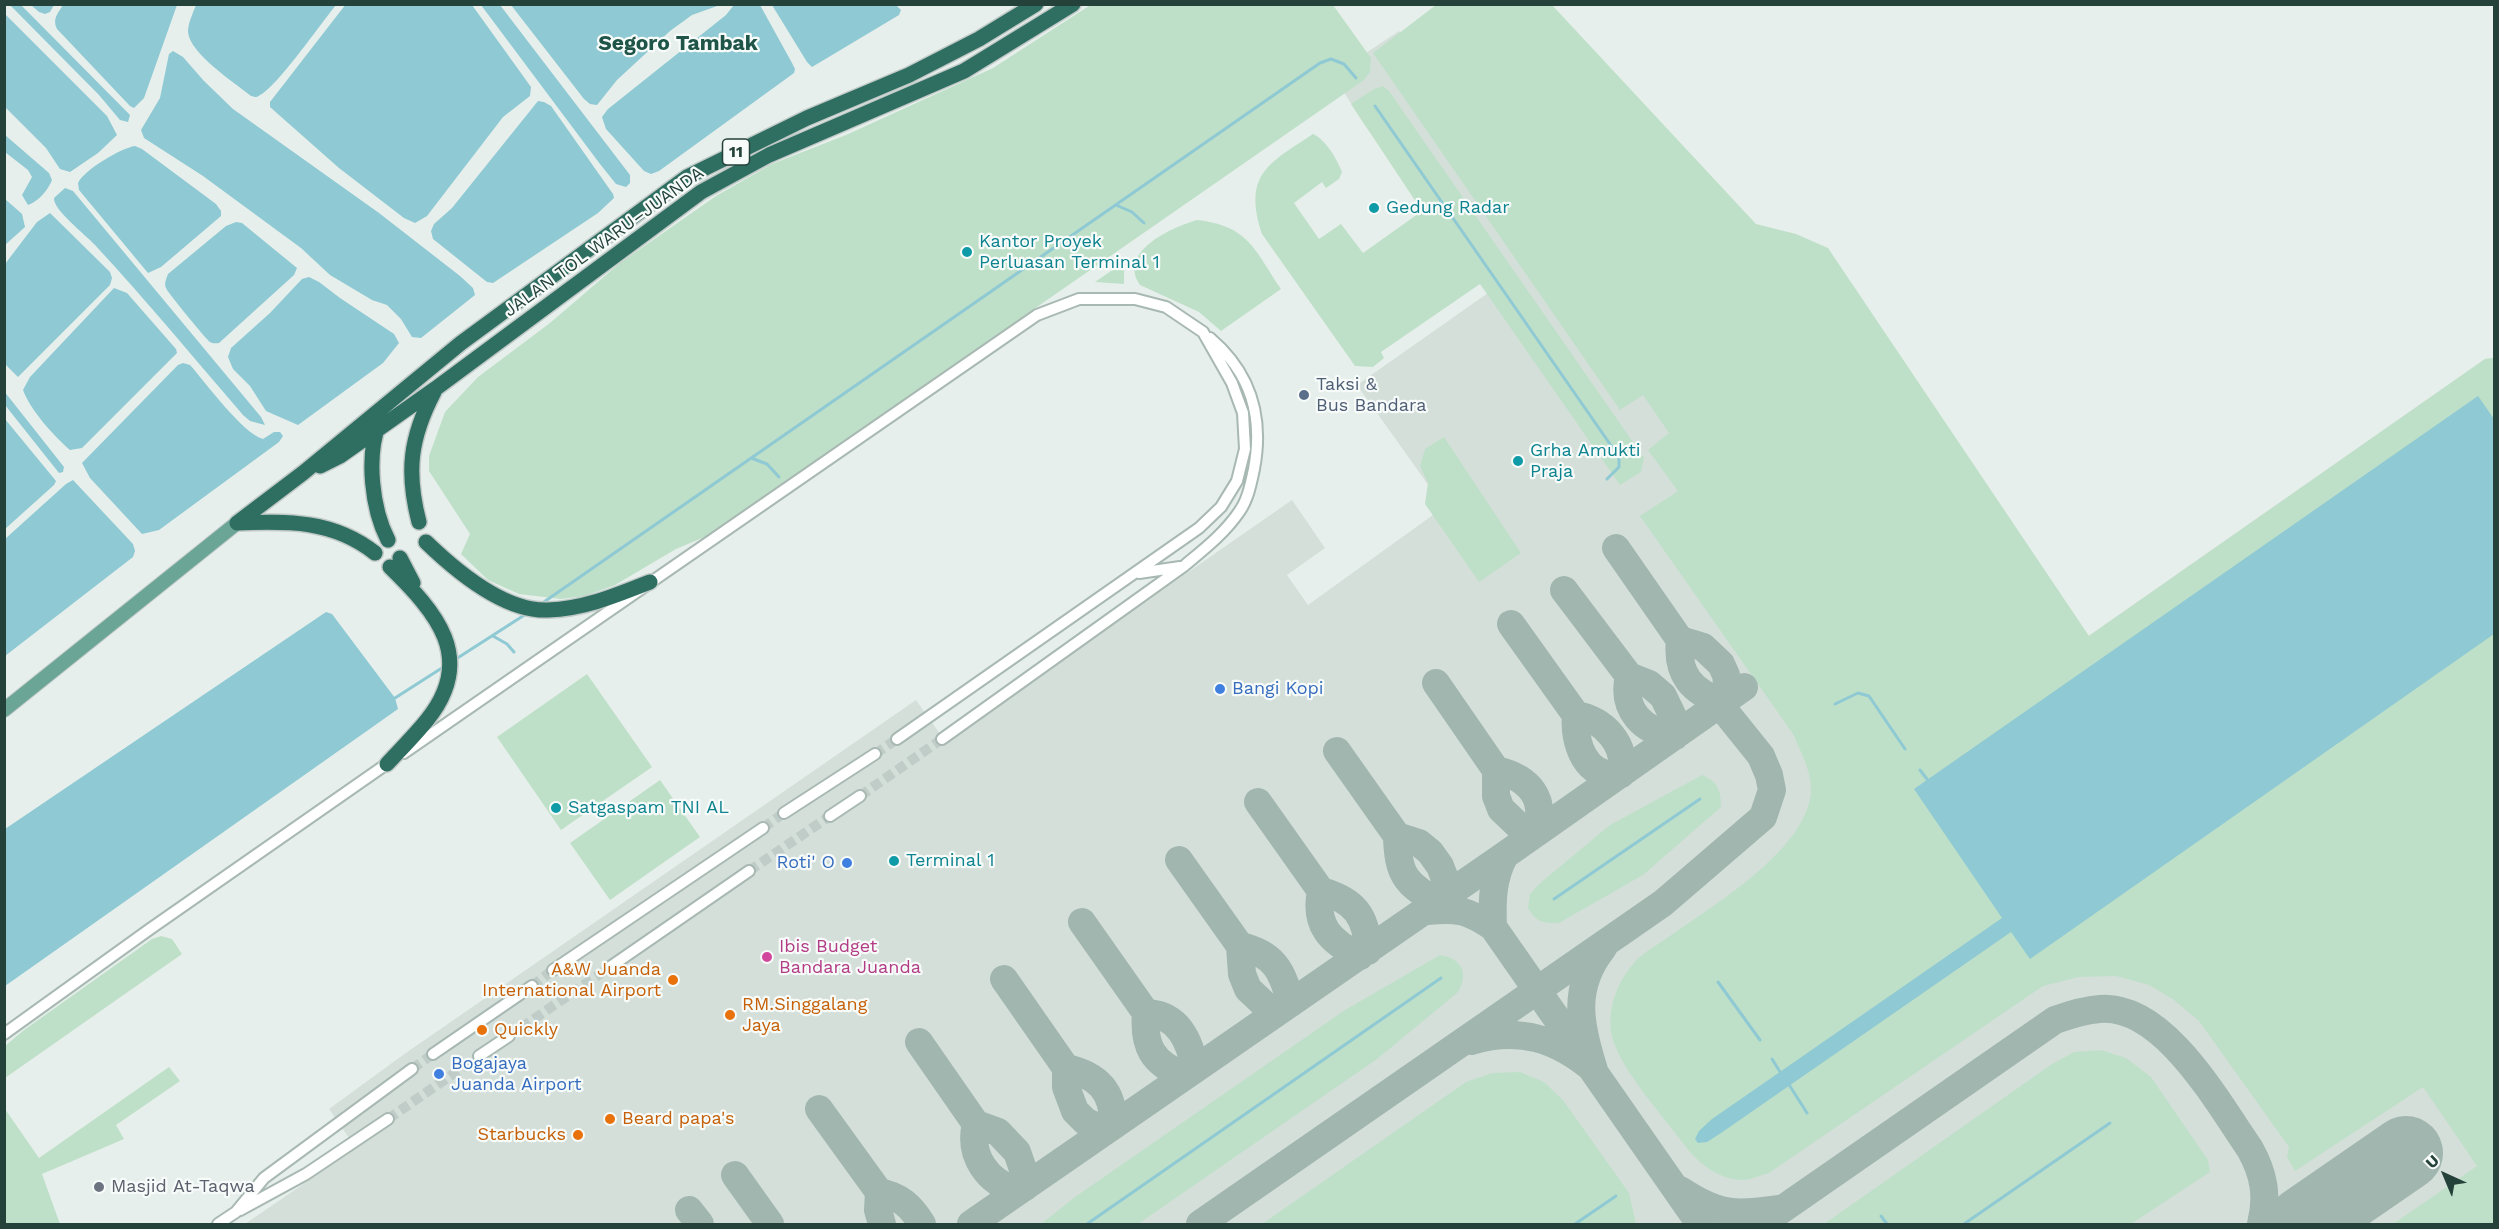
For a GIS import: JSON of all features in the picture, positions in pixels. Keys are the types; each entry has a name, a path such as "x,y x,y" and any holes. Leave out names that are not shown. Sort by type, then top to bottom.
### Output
{"highway":[{"name":"JALAN TOL WARU–JUANDA","path":"237,523 303,473 461,343 687,177 807,118 909,75 979,39 1036,4"},
{"name":"JALAN TOL WARU–JUANDA","path":"303,473 340,456 435,389 701,192 769,155 964,70 1073,4"},
{"path":"419,522 410,473 414,438 435,389"},
{"path":"387,404 377,428 372,465 375,509 388,540"},
{"path":"237,523 305,523 349,535 375,553"},
{"path":"426,542 486,591 521,606 546,610 602,601 650,582"},
{"path":"387,764 428,719 444,692 449,675 450,650 445,632 395,562"}],"main road":[{"path":"4,710 237,523"}],"street":[{"path":"4,1034 387,764 1037,315 1079,299 1135,298 1166,308 1203,332 1226,351 1245,378 1256,411 1257,449 1250,487 1240,511 1218,538 1184,566 942,739"},
{"path":"897,739 1137,573 1199,528 1221,507 1237,481 1245,449 1244,413 1232,384 1203,332"},
{"path":"1137,573 1184,566"},
{"path":"784,813 875,754"},
{"path":"830,816 860,796"},
{"path":"553,970 763,828"},
{"path":"610,967 749,871"},
{"path":"433,1054 532,986"},
{"path":"479,1056 509,1036"},
{"path":"236,1212 264,1178 412,1069"},
{"path":"218,1224 306,1174 388,1119"}],"shaded area":[{"path":"1399,31 1988,706 2485,359 2494,358 2494,1224 245,1224 356,1148 329,1109 403,1055 916,700 945,741 1292,500 1325,548 1287,575 1308,605 1444,507 1357,385 1488,293 1364,124 1333,75"}],"green space":[{"path":"1092,4 1333,5 1371,58 1370,72 1364,80 707,536 676,549 615,585 585,596 561,599 519,594 488,580 461,554 470,534 429,471 429,456 445,412 478,377 550,323 620,263 716,196 772,164 846,135 993,68"},
{"path":"1436,5 1552,5 1756,224 1796,234 1828,248 2089,636 2485,359 2494,358 2494,1224 2393,1224 2477,1166 2423,1087 2295,1171 2287,1157 2289,1147 2199,1021 2174,1000 2149,985 2116,976 2079,977 2043,986 1769,1173 1746,1180 1726,1177 1711,1170 1691,1153 1646,1096 1619,1055 1610,1022 1617,990 1628,971 1646,952 1731,893 1772,859 1789,840 1802,820 1810,799 1811,782 1793,734 1640,516 1678,491 1648,450 1669,433 1643,395 1620,410 1373,53"},
{"path":"1383,86 1389,91 1644,458 1641,472 1620,485 1480,284 1381,352 1384,358 1373,367 1355,366 1262,234 1257,214 1258,184 1272,163 1313,134 1331,150 1342,172 1339,179 1326,188 1322,182 1294,203 1319,239 1341,224 1363,253 1422,211 1351,104"},
{"path":"1197,220 1214,223 1239,234 1256,251 1281,289 1221,331 1199,312 1140,285 1135,273 1136,261 1151,242 1175,228"},
{"path":"1124,262 1124,284 1095,282"},
{"path":"1444,437 1521,553 1479,582 1425,504 1428,483 1420,466 1425,449"},
{"path":"587,674 652,767 561,830 497,737"},
{"path":"1702,775 1718,787 1721,807 1643,875 1559,923 1544,922 1534,916 1528,908 1530,894 1539,884 1610,825"},
{"path":"660,780 700,837 610,900 570,843"},
{"path":"161,936 172,939 182,954 5,1078 5,1046 152,939"},
{"path":"1440,955 1454,960 1462,968 1463,980 1457,993 1377,1059 1138,1224 1041,1224 1075,1197 1345,1010"},
{"path":"2101,1050 2126,1058 2151,1077 2208,1160 2210,1172 2131,1224 1824,1224 2052,1064 2074,1052"},
{"path":"169,1067 180,1081 116,1125 124,1139 42,1174 60,1224 5,1224 5,1109 39,1158"},
{"path":"1520,1072 1544,1082 1563,1100 1629,1193 1636,1224 1262,1224 1466,1082 1492,1073"}],"water":[{"path":"196,4 336,5 277,80 256,97 251,96 224,75 196,49 188,32"},
{"path":"346,4 472,5 531,87 530,96 503,117 427,216 415,223 404,218 339,168 270,107 270,102"},
{"path":"10,5 21,5 130,115 128,122 120,120 99,95"},
{"path":"31,5 54,5 50,12 45,14"},
{"path":"63,5 177,5 144,98 134,108 57,29 55,19"},
{"path":"481,5 500,5 630,175 630,183 626,187 616,184 600,164"},
{"path":"511,5 720,5 692,15 670,31 617,80 597,105 590,104 584,99"},
{"path":"734,5 760,5 795,69 794,73 659,171 651,174 644,171 606,129 602,117 608,109 726,15"},
{"path":"772,5 896,5 901,10 899,15 812,67"},
{"path":"5,14 107,116 117,135 98,153 70,172 60,169 46,148 5,107"},
{"path":"173,51 183,57 233,109 379,213 460,276 473,288 475,295 421,338 412,337 401,319 387,305 372,300 330,275 301,248 203,176 144,138 141,130 160,98 169,54"},
{"path":"538,101 551,106 614,198 598,213 493,283 487,282 433,239 431,231 434,224 452,208"},
{"path":"5,135 49,173 52,180 43,195 28,205 22,195 32,177 28,170 5,152"},
{"path":"135,146 216,204 221,211 221,216 161,267 148,273 79,190 78,183 87,172 104,160"},
{"path":"65,188 73,191 261,417 265,425 250,421 243,415 114,266 64,216 54,198"},
{"path":"5,199 22,214 25,227 5,245"},
{"path":"50,213 110,272 112,278 110,285 18,377 5,364 5,264 37,222"},
{"path":"236,222 242,223 297,268 294,275 219,343 212,343 173,298 165,285 168,274 226,226"},
{"path":"309,277 394,334 399,343 383,363 298,425 266,411 250,386 233,369 228,357 231,348 270,313 302,279"},
{"path":"114,288 127,293 177,353 82,448 70,450 50,431 26,398 23,390 30,377"},
{"path":"183,363 190,365 245,428 263,439 274,432 280,432 283,436 279,442 159,530 142,534 90,478 82,463 178,365"},
{"path":"4,391 64,467 63,472 59,473 5,405"},
{"path":"2478,396 2494,419 2494,634 2030,959 2011,932 1721,1133 1707,1142 1698,1143 1695,1139 1699,1131 1712,1119 2002,918 1914,789"},
{"path":"5,419 56,481 5,529"},
{"path":"73,480 133,544 135,551 133,557 5,656 5,539"},
{"path":"326,612 332,614 395,698 398,709 5,986 5,829"}],"waterway":[{"path":"541,604 1320,63 1331,59 1344,64 1356,78"},
{"path":"1375,106 1619,457 1619,467 1607,479"},
{"path":"1116,205 1132,212 1144,223"},
{"path":"751,458 767,464 779,477"},
{"path":"456,659 526,614"},
{"path":"493,636 507,644 514,652"},
{"path":"395,698 445,666"},
{"path":"1835,704 1858,693 1869,696 1905,749"},
{"path":"1920,770 1930,783"},
{"path":"1554,899 1700,799"},
{"path":"1087,1224 1441,978"},
{"path":"1718,982 1760,1040"},
{"path":"1772,1059 1782,1075"},
{"path":"1788,1083 1807,1113"},
{"path":"1964,1224 2110,1123"},
{"path":"1575,1224 1616,1196"},
{"path":"1881,1216 1887,1224"}],"taxiway":[{"path":"1616,548 1680,640 1703,647 1721,664 1726,675 1729,698"},
{"path":"1564,590 1629,676 1649,684 1663,696 1676,723 1675,736 1653,730 1637,717 1628,699 1629,676"},
{"path":"1511,624 1576,715 1596,722 1612,736 1621,754 1621,774 1609,775 1599,772 1584,757 1577,737 1576,715"},
{"path":"1680,640 1681,663 1688,680 1703,693 1724,702"},
{"path":"1436,683 1496,770 1496,796 1501,809 1522,829 1537,832 1539,809 1533,791 1518,778 1496,770"},
{"path":"1493,927 1495,881 1505,855 1744,687"},
{"path":"1200,1224 1663,903 1763,817 1772,790 1769,775 1761,756 1720,705"},
{"path":"1337,751 1397,836 1419,843 1430,852 1440,866 1445,879 1445,898"},
{"path":"1258,802 1321,891 1342,899 1356,911 1365,928 1368,951"},
{"path":"1397,836 1399,860 1406,876 1418,889 1438,902"},
{"path":"971,1224 1505,855"},
{"path":"1179,860 1240,946 1242,974 1248,989 1265,1005 1279,1011"},
{"path":"1321,891 1319,903 1322,923 1340,945 1360,956"},
{"path":"1427,911 1462,912 1493,927 1700,1224"},
{"path":"1082,922 1146,1013 1146,1035 1152,1052 1165,1065 1184,1076"},
{"path":"1240,946 1252,949 1269,959 1280,973 1291,1003"},
{"path":"1471,1041 1505,1035 1536,1038 1566,1050 1594,1070 1582,1023 1582,993 1586,978 1603,948"},
{"path":"1004,979 1066,1068 1066,1087 1075,1111 1085,1121 1105,1131"},
{"path":"1761,1224 2055,1020 2100,1009 2124,1012 2146,1022 2167,1039 2205,1083 2250,1149 2259,1167 2264,1195 2261,1224"},
{"path":"1146,1013 1166,1018 1181,1031 1190,1049 1195,1069"},
{"path":"919,1042 976,1124 998,1132 1017,1152 1025,1175 1025,1187"},
{"path":"1066,1068 1087,1075 1102,1087 1111,1103 1113,1125"},
{"path":"819,1109 879,1192 878,1210 882,1224"},
{"path":"976,1124 975,1147 983,1166 998,1182 1018,1191"},
{"path":"735,1175 770,1224"},
{"path":"1680,1190 1707,1205 1729,1212 1784,1208"},
{"path":"879,1192 893,1196 904,1203 922,1224"},
{"path":"689,1210 700,1224"}],"runway":[{"path":"2303,1224 2406,1153"}],"tunnel":[{"path":"875,754 897,739"},
{"path":"860,796 942,739"},
{"path":"763,828 784,813"},
{"path":"749,871 830,816"},
{"path":"509,1036 610,967"},
{"path":"532,986 553,970"},
{"path":"412,1069 433,1054"},
{"path":"388,1119 479,1056"}],"place":[{"name":"Gedung Radar","path":"1374,208"},
{"name":"Kantor Proyek Perluasan Terminal 1","path":"967,252"},
{"name":"Taksi & Bus Bandara","path":"1304,395"},
{"name":"Grha Amukti Praja","path":"1518,461"},
{"name":"Bangi Kopi","path":"1220,689"},
{"name":"Satgaspam TNI AL","path":"556,808"},
{"name":"Terminal 1","path":"894,861"},
{"name":"Roti' O","path":"847,863"},
{"name":"Ibis Budget Bandara Juanda","path":"767,957"},
{"name":"A&W Juanda International Airport","path":"673,980"},
{"name":"RM.Singgalang Jaya","path":"730,1015"},
{"name":"Quickly","path":"482,1030"},
{"name":"Bogajaya Juanda Airport","path":"439,1074"},
{"name":"Beard papa's","path":"610,1119"},
{"name":"Starbucks","path":"578,1135"},
{"name":"Masjid At-Taqwa","path":"99,1187"}],"district":[{"name":"Segoro Tambak","path":"678,44"}]}
